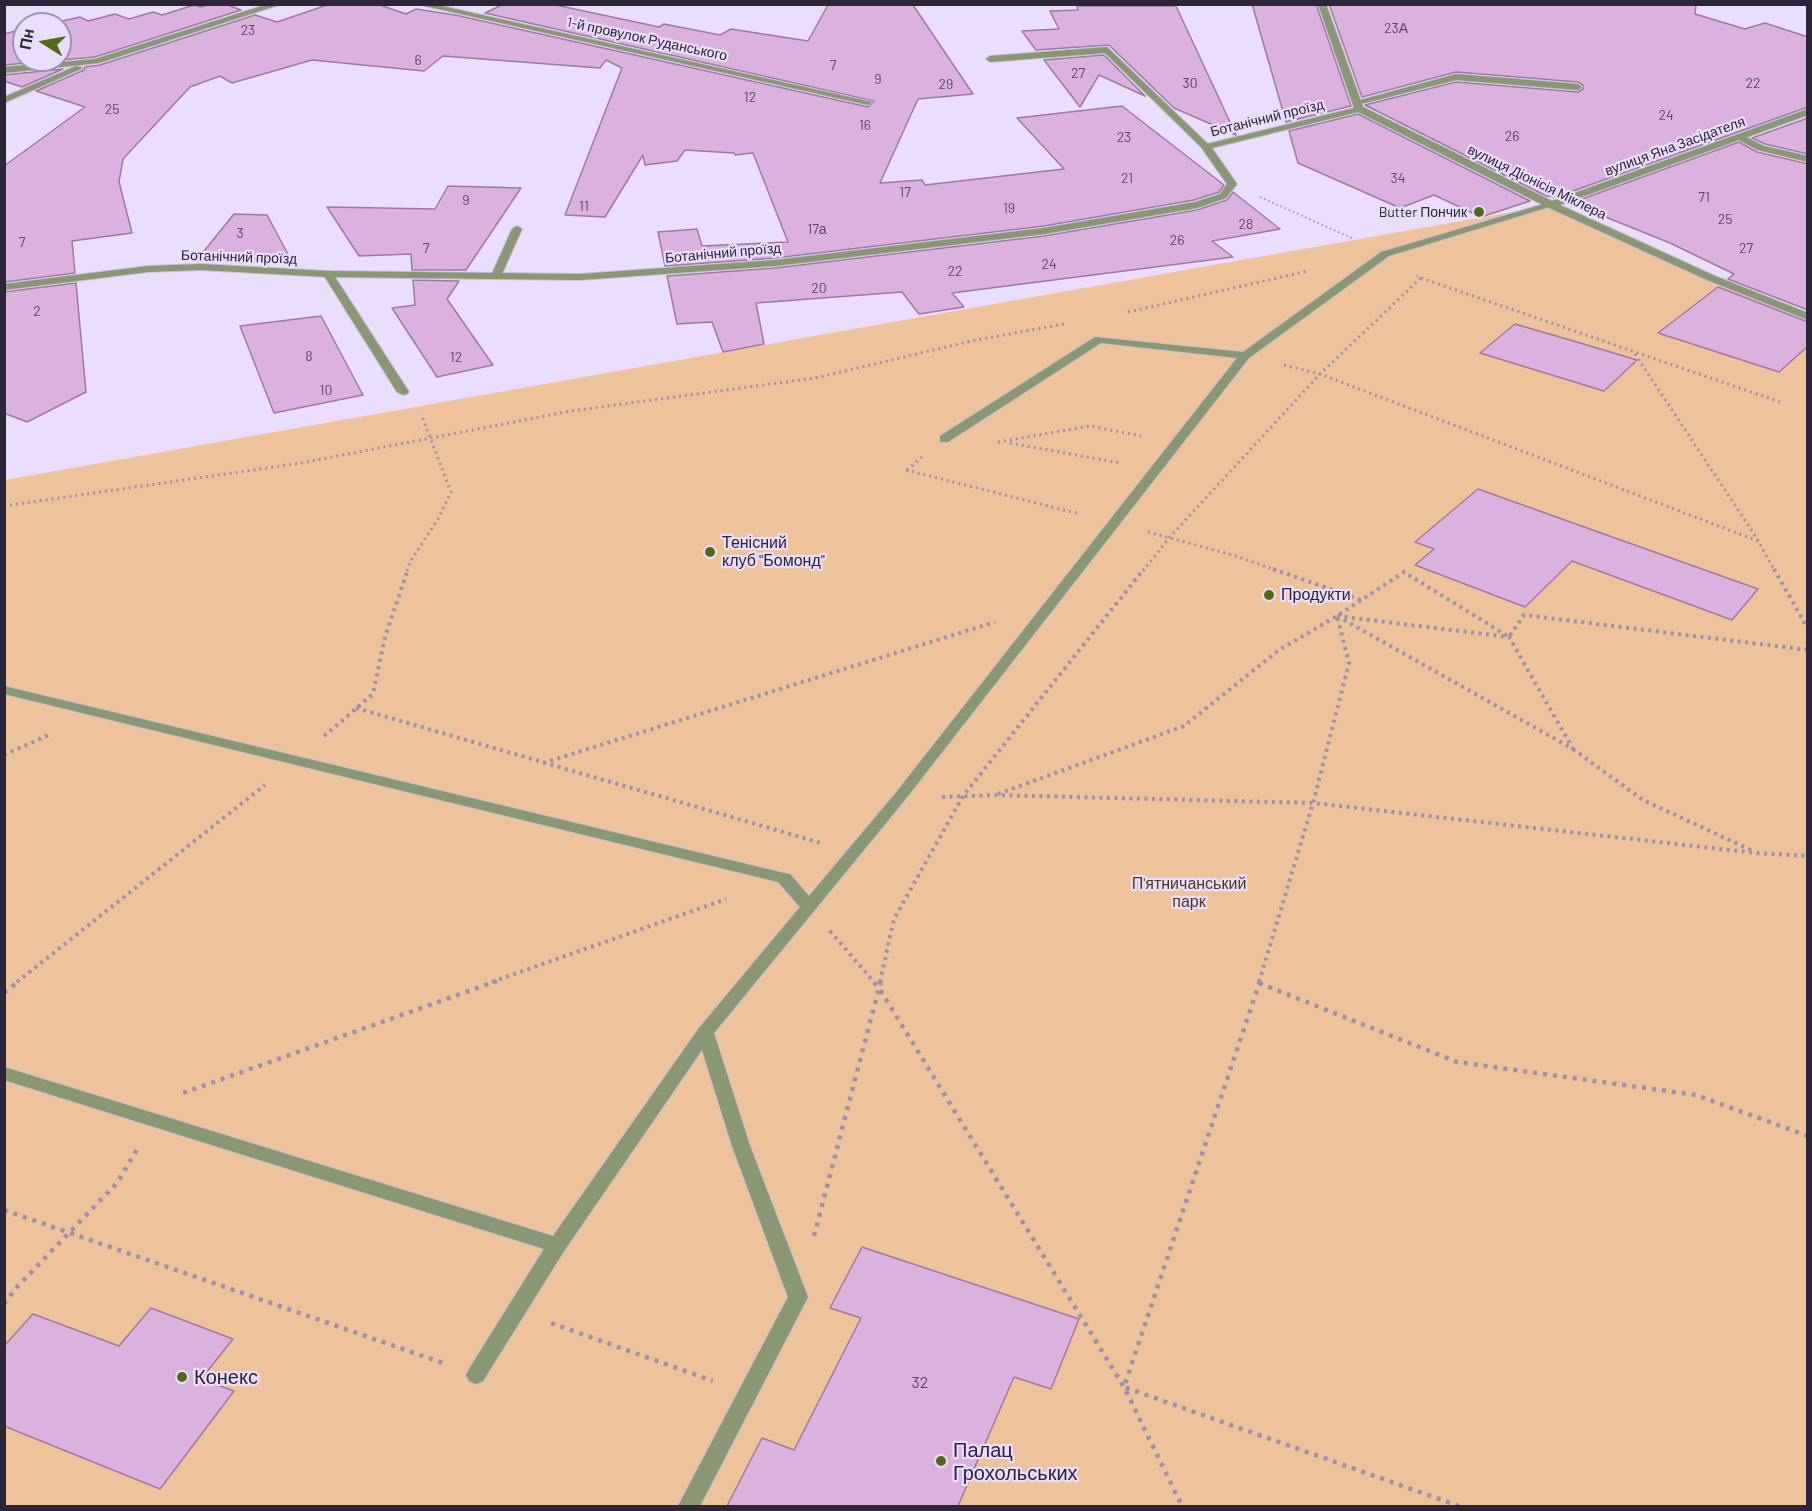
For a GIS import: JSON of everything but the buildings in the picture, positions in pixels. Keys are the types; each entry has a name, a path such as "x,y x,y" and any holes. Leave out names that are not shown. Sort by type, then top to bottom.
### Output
{"street":[{"path":"4,100 96,61 278,4"},
{"name":"1-й провулок Руданського","path":"420,4 868,102"},
{"path":"1322,4 1358,106"},
{"path":"990,59 1107,50 1206,147"},
{"path":"4,70 96,61"},
{"name":"Ботанічний проїзд","path":"4,287 148,269 201,267 328,274 580,278 775,263 1044,231 1197,205 1223,195 1232,184 1206,147 1456,77 1578,87"},
{"name":"вулиця Діонісія Міклера","path":"1358,106 1551,205 1712,278 1808,317"},
{"name":"вулиця Яна Засідателя","path":"476,1375 557,1245 705,1032 899,798 1245,356 1385,254 1551,205 1808,112"},
{"path":"1740,136 1761,148 1808,159"},
{"path":"496,276 517,229"},
{"path":"328,274 404,392"},
{"path":"944,439 1099,339 1245,356"},
{"path":"4,690 784,878 808,906"},
{"path":"689,1506 798,1297 741,1146 705,1032"},
{"path":"4,1073 557,1245"}],"path":[{"path":"1232,184 1385,254 1421,278 1780,402"},
{"path":"1119,314 1316,269"},
{"path":"813,1240 879,988 894,919 963,796 1169,538 1320,374 1421,278"},
{"path":"4,506 301,463 571,411 815,378 975,340 1064,324"},
{"path":"1635,353 1758,541 1808,629"},
{"path":"1245,356 1320,374 1758,541"},
{"path":"4,993 295,761 373,694 385,637 410,562 438,519 451,492 419,408"},
{"path":"1006,442 1090,426 1178,443"},
{"path":"1156,470 1006,442 944,439 906,470 1236,556 1362,600"},
{"path":"995,795 1184,726 1280,650 1404,572 1509,637 1573,749"},
{"path":"1509,637 1524,615 1808,650"},
{"path":"1337,616 1509,637"},
{"path":"1337,616 1573,749 1644,800 1756,853"},
{"path":"1124,1387 1259,983 1313,803 1349,663 1337,616"},
{"path":"543,763 995,621"},
{"path":"356,708 853,853"},
{"path":"899,798 995,795 1313,803 1756,853 1808,856"},
{"path":"130,1112 727,898"},
{"path":"808,906 879,988 1124,1387 1182,1506"},
{"path":"1259,983 1457,1062 1696,1095 1808,1136"},
{"path":"4,1304 117,1183 156,1120"},
{"path":"4,1210 476,1375"},
{"path":"516,1310 748,1393"},
{"path":"1124,1387 1459,1506"}],"green space":[{"name":"П'ятничанський парк","path":"1551,205 1807,317 1807,1506 5,1506 5,480"}],"place":[{"name":"Butter Пончик","path":"1479,212"},
{"name":"Тенісний клуб \"Бомонд\"","path":"710,552"},
{"name":"Продукти","path":"1269,595"},
{"name":"Конекс","path":"182,1377"},
{"name":"Палац Грохольських","path":"941,1461"}]}
